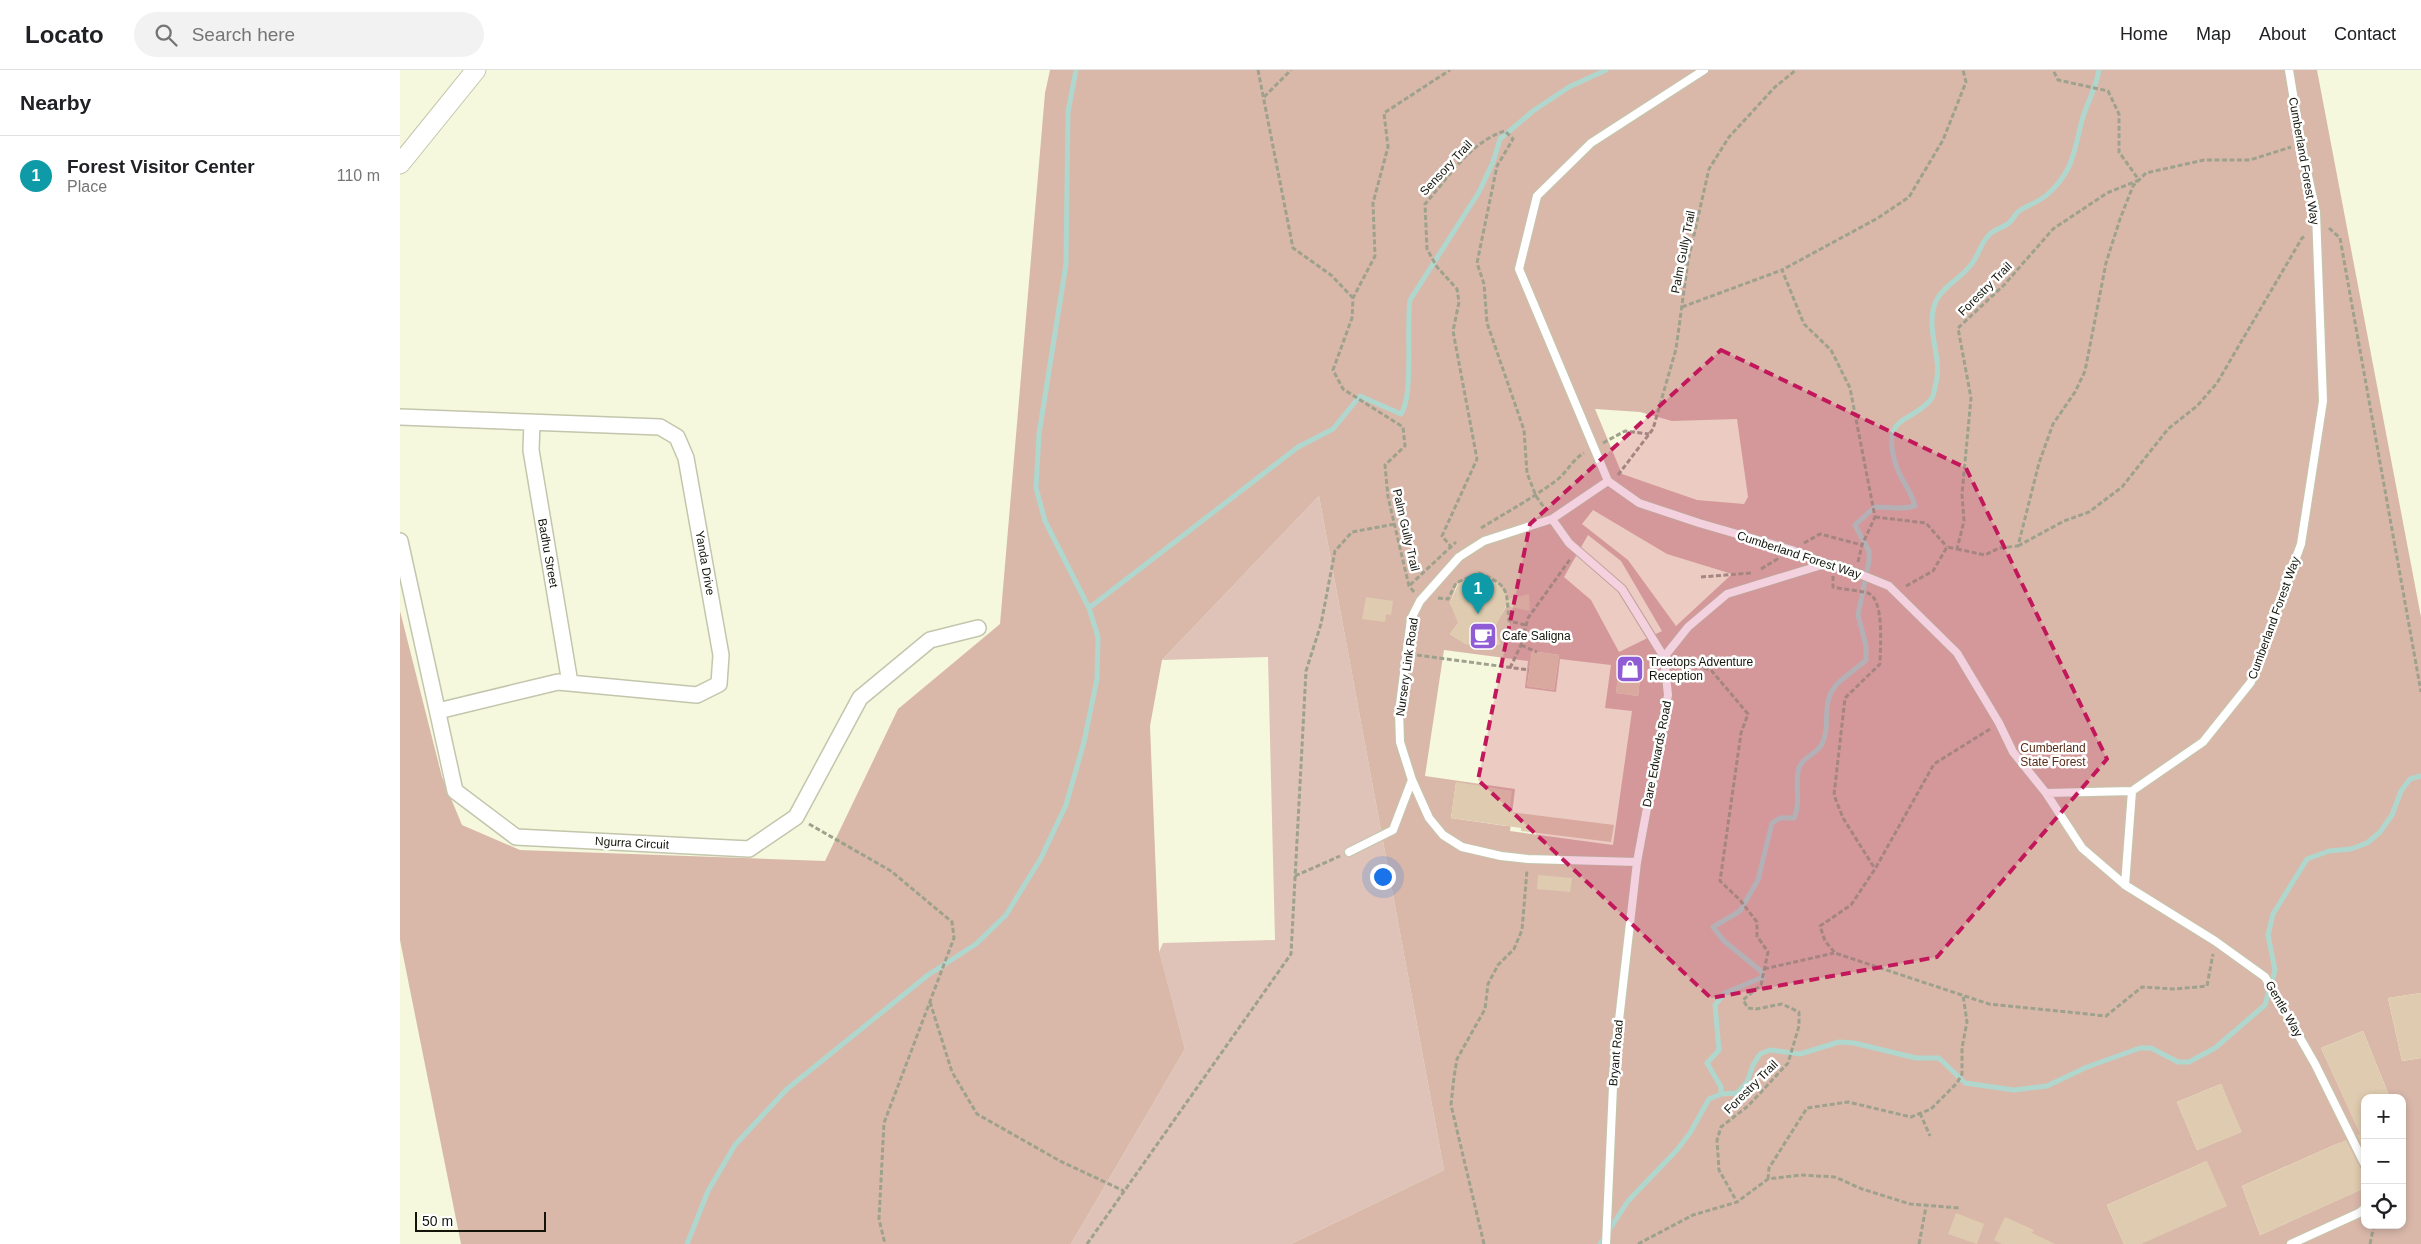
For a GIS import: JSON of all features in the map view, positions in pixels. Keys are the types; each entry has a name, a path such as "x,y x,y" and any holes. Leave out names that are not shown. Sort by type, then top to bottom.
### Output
{"street":[{"path":"400,164 476,70"},
{"name":"Yanda Drive","path":"400,417 660,427 677,437 686,458 721,655 719,684 697,695 558,682 438,711"},
{"name":"Badhu Street","path":"532,422 531,450 570,683"},
{"name":"Ngurra Circuit","path":"400,541 455,791 516,837 749,849 796,817 860,698 930,640 978,628"}],"lane":[{"path":"1608,481 1519,268 1537,196 1591,143 1704,70"},
{"name":"Cumberland Forest Way","path":"2132,791 2204,742 2252,682 2301,544 2323,401 2316,213 2301,143 2289,70"},
{"name":"Cumberland Forest Way","path":"1608,481 1638,503 1699,524 1792,550 1825,564 1840,566 1889,586 1957,653 2013,752 2046,794 2082,848 2125,885"},
{"name":"Nursery Link Road","path":"1608,481 1552,518 1484,542 1459,556 1421,599 1411,619 1399,712 1400,742 1412,780 1430,818 1443,835 1462,846 1501,856 1528,859 1637,862"},
{"path":"1552,518 1569,544 1622,589 1664,657 1688,627 1727,594 1825,564"},
{"name":"Dare Edwards Road","path":"1637,862 1668,696 1664,657"},
{"path":"1349,852 1393,830 1412,780"},
{"path":"2046,794 2132,791 2125,885"},
{"name":"Bryant Road","path":"1606,1244 1614,1064 1637,862"},
{"name":"Gentle Way","path":"2125,885 2215,941 2266,977 2315,1064 2361,1157"},
{"path":"2291,1244 2361,1211"}],"path":[{"path":"1258,70 1293,248 1331,275 1353,298"},
{"path":"1264,97 1292,70"},
{"name":"Palm Gully Trail","path":"1421,599 1409,586 1388,497 1385,465 1405,446 1402,428 1343,389 1333,370 1352,318 1353,298 1375,256 1373,203 1388,147 1384,113 1450,70"},
{"name":"Palm Gully Trail","path":"1608,481 1621,473 1653,429 1676,349 1688,261 1708,169 1729,138 1775,87 1796,70"},
{"path":"1682,307 1782,270 1878,218 1909,197 1943,140 1966,82 1963,70"},
{"path":"2053,70 2058,80 2108,91 2119,114 2119,152 2139,180"},
{"name":"Sensory Trail","path":"1450,546 1442,536 1477,459 1453,332 1460,302 1457,289 1437,267 1426,249 1425,204 1468,155 1491,135 1504,131 1512,139 1497,166 1477,263 1484,284 1487,323 1524,430 1527,473 1536,496 1552,518"},
{"path":"2018,546 2039,463 2053,424 2075,392 2085,371 2106,263 2120,219 2134,186 2146,173 2204,160 2250,160 2301,143"},
{"name":"Forestry Trail","path":"1957,549 1964,522 1962,494 1971,398 1958,328 2004,284 2053,229 2107,193 2139,180"},
{"path":"1875,517 1926,523 1947,547 1985,555 1999,548 2018,546 2064,521 2089,512 2122,487 2168,429 2197,406 2217,382 2302,238 2327,226 2340,238 2421,692"},
{"path":"1782,270 1804,324 1831,350 1850,388 1875,517 1860,552"},
{"path":"1476,530 1536,496 1560,477 1574,458 1625,431 1649,434"},
{"path":"1087,1244 1291,954 1306,671 1321,624 1335,551 1352,532 1394,524"},
{"path":"1701,577 1757,572 1820,534 1862,545"},
{"path":"1409,586 1450,546 1459,540"},
{"path":"1450,546 1459,556"},
{"path":"1896,592 1933,571 1947,547"},
{"path":"1510,668 1521,645 1528,618 1576,550"},
{"path":"1840,566 1832,576 1833,587 1853,592 1868,593 1877,602 1880,617 1880,664 1845,698 1834,795 1846,825 1876,869"},
{"path":"1421,599 1448,599 1456,583 1479,573 1499,582 1508,596 1509,621 1526,625"},
{"path":"1521,645 1537,652"},
{"path":"1407,654 1530,670"},
{"name":"Forestry Trail","path":"1664,657 1711,670 1748,714 1742,733 1720,881 1740,900 1757,922 1757,936 1768,952 1761,985 1743,1000 1748,1008 1756,1009 1782,1004 1799,1012 1799,1026 1788,1063 1748,1106 1721,1127 1717,1140 1719,1170 1737,1202"},
{"path":"1835,953 1825,941 1820,926 1851,905 1876,869 1934,764 1998,723"},
{"path":"796,817 891,872 952,922 954,938 884,1123 879,1219 885,1244"},
{"path":"1295,876 1349,852"},
{"path":"1484,1244 1451,1105 1454,1077 1457,1059 1485,1009 1488,984 1498,965 1514,950 1522,930 1528,859"},
{"path":"1764,969 1835,953 1989,1004 2106,1016 2142,988 2175,989 2207,986 2215,941"},
{"path":"1768,1179 1769,1168 1807,1108 1848,1102 1911,1117 1931,1109 1957,1083 1962,1074 1962,1048 1966,1022 1962,994"},
{"path":"930,1001 952,1072 977,1114 1060,1161 1124,1191"},
{"path":"1920,1113 1930,1136"},
{"path":"1638,1244 1692,1215 1737,1202 1768,1179 1801,1175 1835,1177 1862,1189 1910,1204 1926,1207 1960,1208"},
{"path":"1919,1244 1926,1207"},
{"path":"2370,1244 2373,1229"}],"highlighted area":[{"path":"1721,350 1966,468 2107,759 1937,957 1711,998 1478,780 1530,524"}],"shaded area":[{"path":"1319,496 1444,1170 1291,1244 1071,1244 1185,1049 1159,952 1163,943 1275,940 1268,657 1162,660"}],"green space":[{"name":"Cumberland State Forest","path":"1050,70 2317,70 2421,617 2421,993 2388,998 2402,1061 2421,1058 2421,1244 2141,1244 2207,1161 2107,1205 2124,1244 1291,1244 1444,1170 1319,496 1162,660 1150,726 1159,951 1185,1049 1071,1244 461,1244 400,940 400,611 442,777 462,825 520,850 825,861 898,709 1000,624 1045,93","holes":["1595,409 1640,412 1672,421 1737,419 1748,497 1744,504 1697,500 1622,474","1593,510 1667,554 1732,574 1676,626 1628,560 1582,524","1588,535 1621,561 1662,631 1619,652 1591,600 1564,577","1478,575 1507,596 1506,607 1493,628 1500,644 1485,646 1468,644 1450,634 1459,622 1450,603 1457,584","1444,650 1528,661 1525,688 1556,692 1560,659 1611,665 1605,708 1632,711 1613,845 1510,831 1515,789 1425,776","1532,651 1559,655 1554,690 1527,686","1620,658 1642,662 1638,696 1616,693","1456,783 1511,791 1506,826 1451,818","2221,1084 2241,1132 2197,1150 2177,1102","2339,1143 2360,1190 2260,1235 2242,1186"]}],"building":[{"path":"1478,575 1498,583 1509,599 1529,594 1530,611 1506,606 1494,629 1500,644 1482,646 1465,644 1450,634 1458,623 1450,603 1458,584"},
{"path":"1366,597 1393,601 1391,615 1386,614 1385,622 1362,619"},
{"path":"1532,651 1559,655 1554,690 1527,686"},
{"path":"1620,658 1642,661 1638,696 1616,693"},
{"path":"1456,782 1512,791 1509,812 1614,825 1611,842 1521,831 1521,828 1451,818"},
{"path":"1538,875 1572,878 1570,892 1537,889"},
{"path":"2421,993 2421,1058 2402,1061 2388,998"},
{"path":"2363,1031 2388,1094 2361,1094 2361,1144 2357,1135 2360,1134 2321,1048"},
{"path":"2221,1084 2242,1132 2197,1150 2177,1102"},
{"path":"2346,1140 2361,1169 2361,1190 2260,1235 2242,1186"},
{"path":"2207,1161 2227,1206 2141,1244 2124,1244 2107,1205"},
{"path":"1956,1213 1984,1224 1977,1244 1948,1234"},
{"path":"2005,1217 2034,1230 2032,1233 2055,1244 2002,1244 1994,1240"}],"waterway":[{"path":"687,1244 708,1191 735,1145 787,1089 928,975 976,944 1006,915 1041,858 1066,805 1084,742 1097,679 1098,637 1089,608 1045,521 1036,488 1039,434 1066,264 1068,112 1076,70"},
{"path":"1089,608 1298,447 1333,429 1360,396 1401,414 1405,405 1409,377 1410,300 1479,192 1493,162 1500,139 1533,111 1569,87 1606,70"},
{"path":"1600,1244 1628,1201 1676,1151 1690,1133 1709,1099 1721,1094 1721,1087 1707,1063 1719,1050 1715,1005 1725,993 1763,977 1761,971 1724,941 1713,927 1740,911 1758,880 1772,823 1780,818 1794,818 1797,806 1799,767 1804,760 1820,747 1823,741 1830,695 1841,680 1866,660 1866,646 1858,615 1869,561 1869,551 1855,525 1875,507 1900,508 1915,506 1895,462 1892,435 1901,421 1924,406 1933,395 1938,373 1932,322 1936,301 1943,291 1970,266 1990,234 2009,223 2019,211 2045,197 2063,177 2072,160 2082,120 2099,70"},
{"path":"1721,1094 1737,1093 1747,1082 1753,1065 1760,1054 1770,1050 1800,1054 1839,1042 1854,1043 1916,1058 1939,1058 1965,1083 2014,1090 2047,1086 2087,1067 2140,1048 2151,1048 2178,1062 2189,1062 2215,1048 2265,1005 2275,970 2268,935 2273,914 2307,859 2329,851 2351,849 2367,843 2380,832 2392,815 2401,791 2410,779 2421,776"}],"place":[{"name":"Forest Visitor Center","path":"1478,614"},
{"name":"Cafe Saligna","path":"1483,636"},
{"name":"Treetops Adventure Reception","path":"1630,669"}]}
